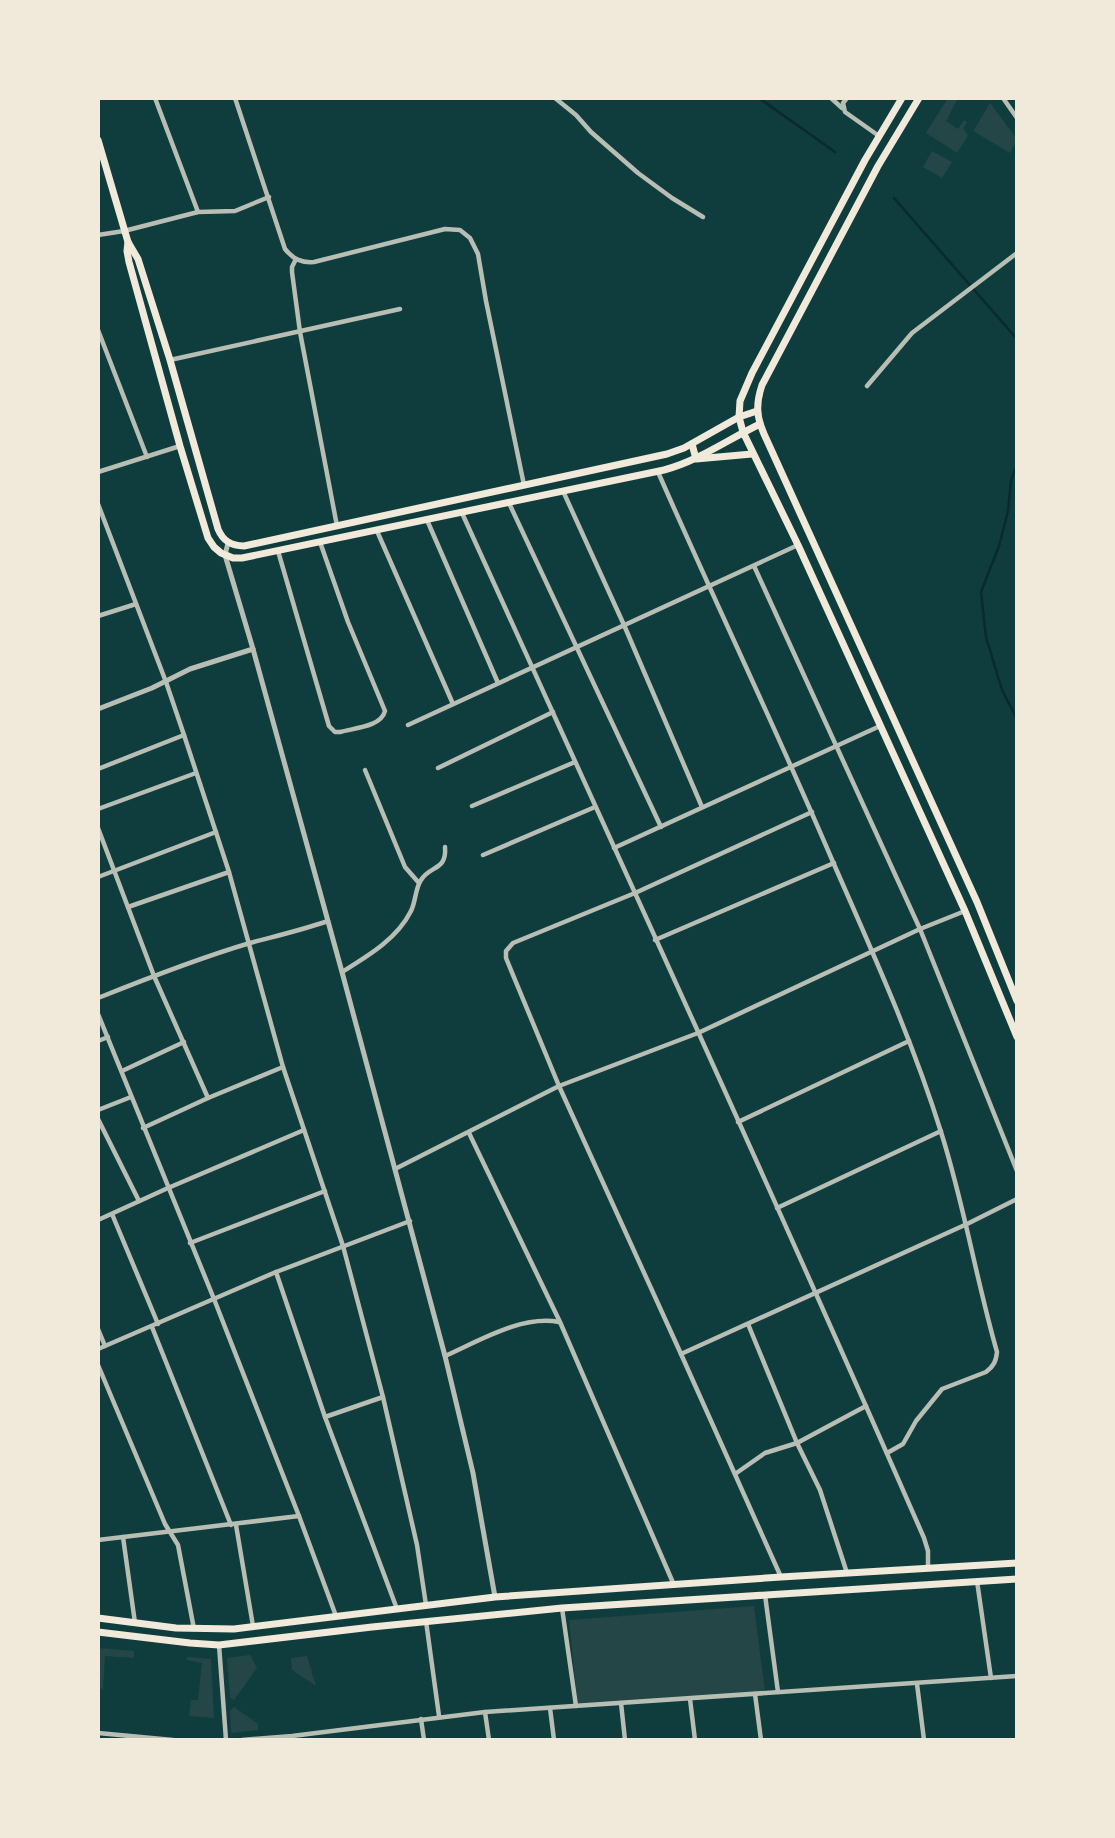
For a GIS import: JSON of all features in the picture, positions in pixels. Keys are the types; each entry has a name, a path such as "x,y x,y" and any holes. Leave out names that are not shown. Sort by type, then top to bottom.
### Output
{"main road":[{"path":"902,98 879,136 747,384 740,401 739,417 752,454 798,545 965,911 1017,1037"},
{"path":"919,98 878,166 762,385 757,411 760,425 977,902 1017,1001"},
{"path":"98,139 124,231 136,254 170,360 218,529 228,543 244,546 667,454 692,444 739,417 757,411"},
{"path":"128,242 128,262 208,538 216,550 233,558 658,472 696,459 760,425"},
{"path":"692,444 696,459"},
{"path":"696,459 752,454"},
{"path":"98,1618 218,1630 495,1598 1017,1563"},
{"path":"98,1632 219,1644 562,1608 1017,1579"},
{"path":"369,1612 372,1627"}],"street":[{"path":"155,98 198,212"},
{"path":"235,98 285,249 296,259 307,263 314,262 445,229 460,230 470,237 478,254 525,485"},
{"path":"555,98 638,173 703,217"},
{"path":"831,98 845,112 879,136"},
{"path":"843,108 847,98"},
{"path":"1003,98 1017,118"},
{"path":"98,236 198,212 235,211 269,197"},
{"path":"867,386 912,333 1017,253"},
{"path":"296,259 292,272 300,332 337,526"},
{"path":"170,360 400,309"},
{"path":"98,330 147,457"},
{"path":"98,472 180,446"},
{"path":"658,472 812,812 909,1041 941,1131 967,1224 997,1352 996,1360 986,1372 942,1389 916,1421 903,1444 887,1453"},
{"path":"563,491 702,807"},
{"path":"509,503 661,827"},
{"path":"98,504 184,735 229,872 283,1067 343,1245 383,1397 417,1545 426,1605"},
{"path":"462,513 887,1453 924,1538 928,1551 928,1569"},
{"path":"427,520 498,683"},
{"path":"377,531 453,705"},
{"path":"278,551 329,726 335,732 340,732 378,722 385,711 348,622 320,542"},
{"path":"228,543 225,555 328,920 445,1356 473,1473 495,1598"},
{"path":"408,725 798,545"},
{"path":"754,566 920,929 1017,1171"},
{"path":"98,616 136,604"},
{"path":"98,709 190,669 253,649"},
{"path":"438,768 552,712"},
{"path":"614,848 880,725"},
{"path":"98,769 184,735"},
{"path":"472,806 575,762"},
{"path":"365,770 405,867 419,883"},
{"path":"98,810 196,773"},
{"path":"483,855 595,807"},
{"path":"781,1577 559,1086 506,958 506,951 513,943 635,893 812,812"},
{"path":"98,828 154,976 208,1098"},
{"path":"98,877 216,832"},
{"path":"342,972 375,951 401,927 414,905 419,883 425,875 441,864 445,847"},
{"path":"655,940 834,863"},
{"path":"128,906 229,872"},
{"path":"395,1169 559,1086 698,1033 920,929 965,911"},
{"path":"98,998 154,976 328,920"},
{"path":"98,1014 214,1299 335,1616"},
{"path":"98,1041 108,1037"},
{"path":"738,1122 909,1041"},
{"path":"122,1071 184,1042"},
{"path":"143,1128 283,1067"},
{"path":"98,1110 131,1097"},
{"path":"98,1119 139,1201"},
{"path":"98,1220 304,1130"},
{"path":"777,1208 941,1131"},
{"path":"469,1133 560,1322 674,1585"},
{"path":"191,1243 325,1191"},
{"path":"681,1354 1017,1199"},
{"path":"113,1214 233,1525 253,1627"},
{"path":"98,1349 276,1272 410,1221"},
{"path":"276,1272 325,1417 397,1609"},
{"path":"445,1356 520,1324 541,1320 560,1322"},
{"path":"747,1324 797,1443 820,1490 847,1574"},
{"path":"98,1329 106,1346"},
{"path":"98,1365 165,1524 178,1545 194,1629"},
{"path":"325,1417 383,1397"},
{"path":"735,1474 765,1453 797,1443 866,1406"},
{"path":"98,1534 99,1540 299,1516"},
{"path":"123,1537 135,1623"},
{"path":"977,1581 992,1678"},
{"path":"765,1595 778,1692"},
{"path":"562,1608 576,1706"},
{"path":"426,1622 439,1716"},
{"path":"219,1644 226,1740"},
{"path":"242,1740 292,1738 439,1716 485,1712 1017,1676"},
{"path":"917,1684 924,1740"},
{"path":"755,1694 761,1740"},
{"path":"690,1699 695,1740"},
{"path":"621,1703 625,1740"},
{"path":"550,1708 554,1740"},
{"path":"485,1712 489,1740"},
{"path":"421,1719 424,1740"},
{"path":"98,1733 173,1740"}],"shaded area":[{"path":"948,98 958,98 946,121 958,129 964,120 967,122 963,129 968,135 957,153 926,133"},
{"path":"990,103 1017,139 1010,153 974,130"},
{"path":"932,151 952,162 942,178 923,167"},
{"path":"754,1606 765,1692 578,1707 569,1620"},
{"path":"98,1648 134,1651 134,1658 105,1656 103,1689 99,1688 98,1693"},
{"path":"250,1655 257,1668 234,1700 230,1698 227,1658"},
{"path":"307,1656 316,1686 292,1670 291,1658"},
{"path":"187,1657 211,1659 214,1718 189,1716 191,1700 198,1700 202,1663 187,1660"},
{"path":"234,1707 258,1724 258,1730 231,1733 230,1711"}],"waterway":[{"path":"759,98 835,152"},
{"path":"894,198 1017,339"},
{"path":"1017,466 1011,480 1008,511 999,546 981,592 986,637 1002,690 1017,719"}]}
